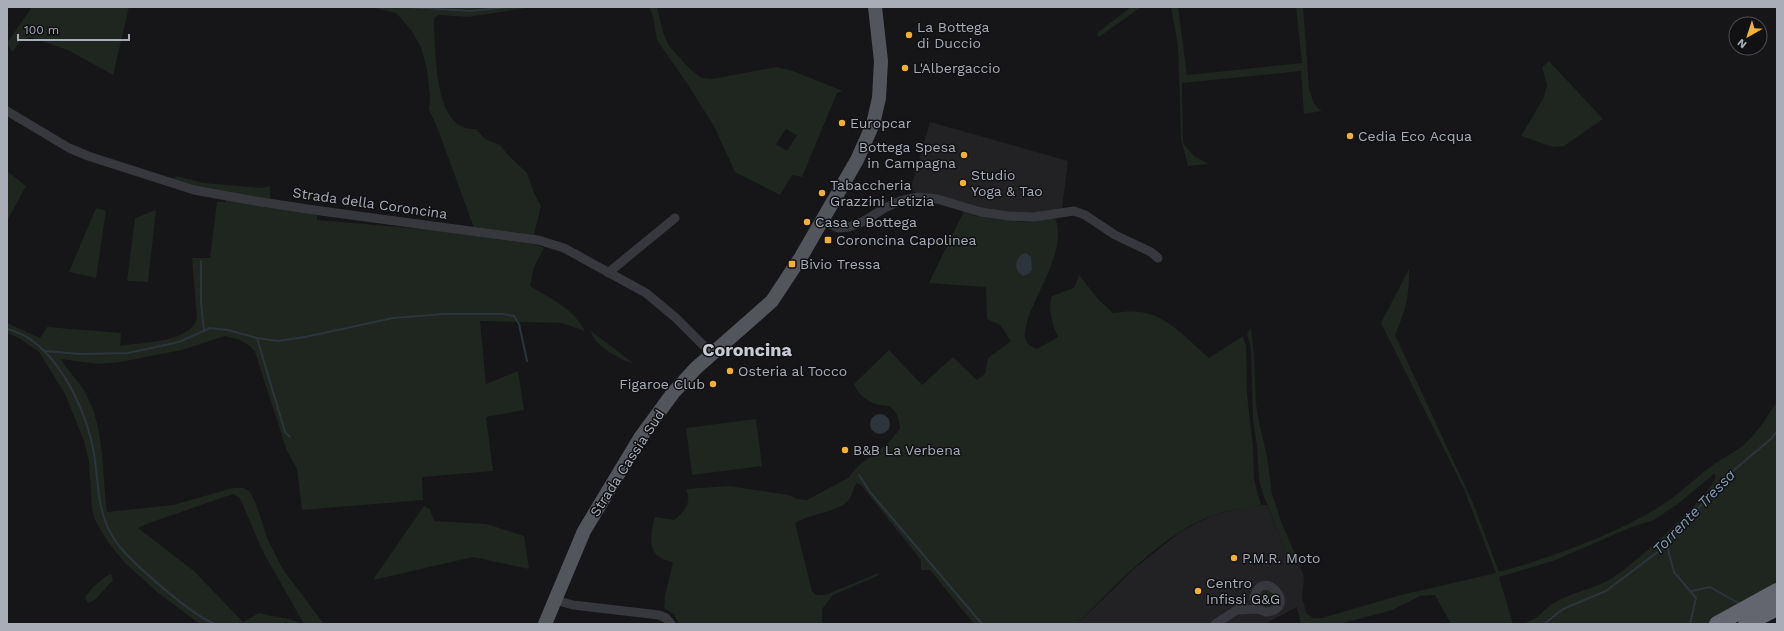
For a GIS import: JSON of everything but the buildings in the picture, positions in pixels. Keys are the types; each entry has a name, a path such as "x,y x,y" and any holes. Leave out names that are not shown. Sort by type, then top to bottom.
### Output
{"highway":[{"path":"1717,624 1777,591"},
{"path":"1746,624 1777,608"}],"main road":[{"name":"Strada Cassia Sud","path":"545,624 584,531 635,446 673,393 711,353 772,301 788,279 857,160 877,112 881,76 875,7"}],"street":[{"name":"Strada della Coroncina","path":"7,110 69,148 88,156 194,190 321,211 538,240 564,248 650,296 686,327 711,353"},
{"path":"822,220 838,228 849,227 862,222 900,201 918,197 937,199 981,212 1008,216 1034,217 1074,210 1085,215 1115,235 1151,252 1158,258"},
{"path":"608,273 675,218"},
{"path":"1216,624 1254,598 1257,590 1264,586 1273,587 1279,593 1280,602 1275,610 1266,612 1258,609 1238,610"},
{"path":"1254,598 1258,609"},
{"path":"555,600 568,604 659,615 666,618 671,624"}],"shaded area":[{"path":"32,7 129,7 113,75 68,50 30,37 22,40 12,52 7,43"},
{"path":"371,7 532,7 468,17 439,15 434,18 434,24 437,70 444,104 452,118 462,126 476,129 485,139 500,145 527,173 534,193 541,206 534,235 474,228 439,132 429,109 430,96 427,70 421,47 411,30 396,13"},
{"path":"649,7 657,7 663,32 669,46 690,69 702,78 712,79 776,67 793,71 843,91 837,93 802,177 792,175 780,195 735,172 714,126 657,40 653,16","holes":["786,129 797,135 787,151 776,144"]},
{"path":"1131,7 1141,7 1099,37 1098,36 1097,33"},
{"path":"1171,7 1178,7 1187,75 1302,63 1296,7 1303,7 1309,88 1315,104 1322,111 1304,114 1301,71 1182,83 1183,143 1194,156 1209,164 1188,166 1181,139 1178,46"},
{"path":"1549,61 1603,119 1564,146 1553,147 1521,136 1544,97 1547,85 1542,67"},
{"path":"930,122 1068,161 1061,216 1037,222 986,218 963,213 967,205 937,196 910,191"},
{"path":"7,171 26,186 7,221"},
{"path":"176,176 204,183 261,188 270,186 270,200 215,191 173,181"},
{"path":"226,199 317,214 317,220 446,231 533,244 544,248 534,267 530,286 568,310 585,331 562,323 480,321 486,384 518,371 524,410 486,417 493,471 422,477 423,500 302,510 297,469 287,451 255,352 250,346 240,340 225,336 182,350 120,362 98,364 61,359 86,394 97,421 102,452 107,512 173,505 233,488 244,488 250,492 256,504 268,540 282,568 324,624 304,624 262,550 240,498 233,494 138,528 194,571 243,622 259,613 286,618 302,624 288,624 286,622 280,624 200,624 157,592 125,563 108,542 95,520 92,508 89,462 84,441 65,394 39,352 19,338 7,333 7,323 40,338 47,327 121,333 120,346 164,340 176,337 185,332 193,326 197,318 192,258 210,258 217,202 226,202"},
{"path":"96,208 106,211 96,278 69,272"},
{"path":"156,210 148,282 127,281 135,218"},
{"path":"963,213 1009,221 1032,221 1055,218 1058,230 1054,256 1031,310 1025,331 1025,338 1030,346 1037,349 1058,337 1050,311 1052,296 1074,288 1079,275 1099,300 1113,313 1140,312 1159,318 1177,330 1209,358 1243,336 1246,346 1247,395 1253,447 1254,480 1261,505 1219,513 1180,532 1164,543 1133,569 1077,624 974,624 930,570 921,570 921,560 861,485 857,483 847,502 829,511 807,517 795,523 812,591 816,595 825,595 879,573 877,576 833,595 822,609 822,624 679,624 674,614 664,608 665,596 673,562 658,556 652,548 651,538 655,517 674,520 684,510 688,502 688,494 686,489 729,486 789,495 797,499 807,500 848,478 857,467 888,443 900,429 898,417 893,409 889,406 876,404 868,400 858,392 854,384 889,350 922,385 953,357 977,380 985,374 988,358 1011,341 1000,325 987,319 986,287 929,283"},
{"path":"1026,253 1031,257 1032,270 1023,276 1016,267 1016,263 1019,257"},
{"path":"1409,269 1409,287 1406,303 1395,335 1473,503 1499,572 1542,559 1588,542 1633,522 1653,511 1677,495 1714,464 1742,446 1761,425 1777,401 1777,583 1747,604 1708,624 1524,624 1537,617 1552,604 1607,581 1632,563 1667,533 1698,501 1716,477 1714,474 1679,503 1654,520 1632,527 1553,561 1499,577 1513,624 1451,624 1435,595 1420,596 1390,611 1338,624 1301,624 1297,607 1313,618 1322,618 1401,595 1496,573 1464,489 1381,323"},
{"path":"1251,329 1254,355 1256,404 1259,422 1267,457 1272,494 1281,521 1298,561 1292,568 1262,491 1259,479 1257,446 1253,419 1251,349 1247,333"},
{"path":"591,331 633,363 615,356 601,346 592,336"},
{"path":"880,414 887,417 890,424 887,431 880,434 873,431 870,424 873,417"},
{"path":"756,419 762,466 692,475 686,428"},
{"path":"1267,505 1292,567 1298,561 1304,578 1302,598 1307,615 1297,607 1265,624 1077,624 1135,568 1180,532 1213,515 1244,507"},
{"path":"424,506 430,509 434,521 487,524 524,536 529,569 473,557 373,580"},
{"path":"111,574 113,580 95,600 88,603 85,598 90,591 96,584"},
{"path":"1267,590 1273,593 1276,599 1273,605 1267,608 1261,605 1258,599 1261,593"}],"waterway":[{"path":"408,7 471,11 507,7"},
{"path":"201,261 201,303 204,330"},
{"path":"45,351 80,354 128,353 179,342 210,328 228,330 257,338 278,341 305,337 393,318 444,314 502,314 514,316 519,324 527,361"},
{"path":"7,329 24,336 40,347 54,362 66,379 76,398 90,436 94,454 99,498 103,515 113,538 127,555 164,589 192,611 215,624"},
{"path":"257,338 285,432 290,437"},
{"name":"Torrente Tressa","path":"1544,624 1563,609 1606,591 1663,548 1727,476 1772,438 1777,431"},
{"path":"859,475 870,492 982,624"},
{"path":"1668,543 1669,554 1674,572 1696,598 1690,624"},
{"path":"1692,591 1710,587 1740,604"}],"place":[{"name":"La Bottega di Duccio","path":"909,35"},
{"name":"L'Albergaccio","path":"905,68"},
{"name":"Europcar","path":"842,123"},
{"name":"Cedia Eco Acqua","path":"1350,136"},
{"name":"Bottega Spesa in Campagna","path":"964,155"},
{"name":"Studio Yoga & Tao","path":"963,183"},
{"name":"Tabaccheria Grazzini Letizia","path":"822,193"},
{"name":"Casa e Bottega","path":"807,222"},
{"name":"Coroncina Capolinea","path":"828,240"},
{"name":"Bivio Tressa","path":"792,264"},
{"name":"Osteria al Tocco","path":"730,371"},
{"name":"Figaroe Club","path":"713,384"},
{"name":"B&B La Verbena","path":"845,450"},
{"name":"P.M.R. Moto","path":"1234,558"},
{"name":"Centro Infissi G&G","path":"1198,591"}],"district":[{"name":"Coroncina","path":"747,349"}]}
